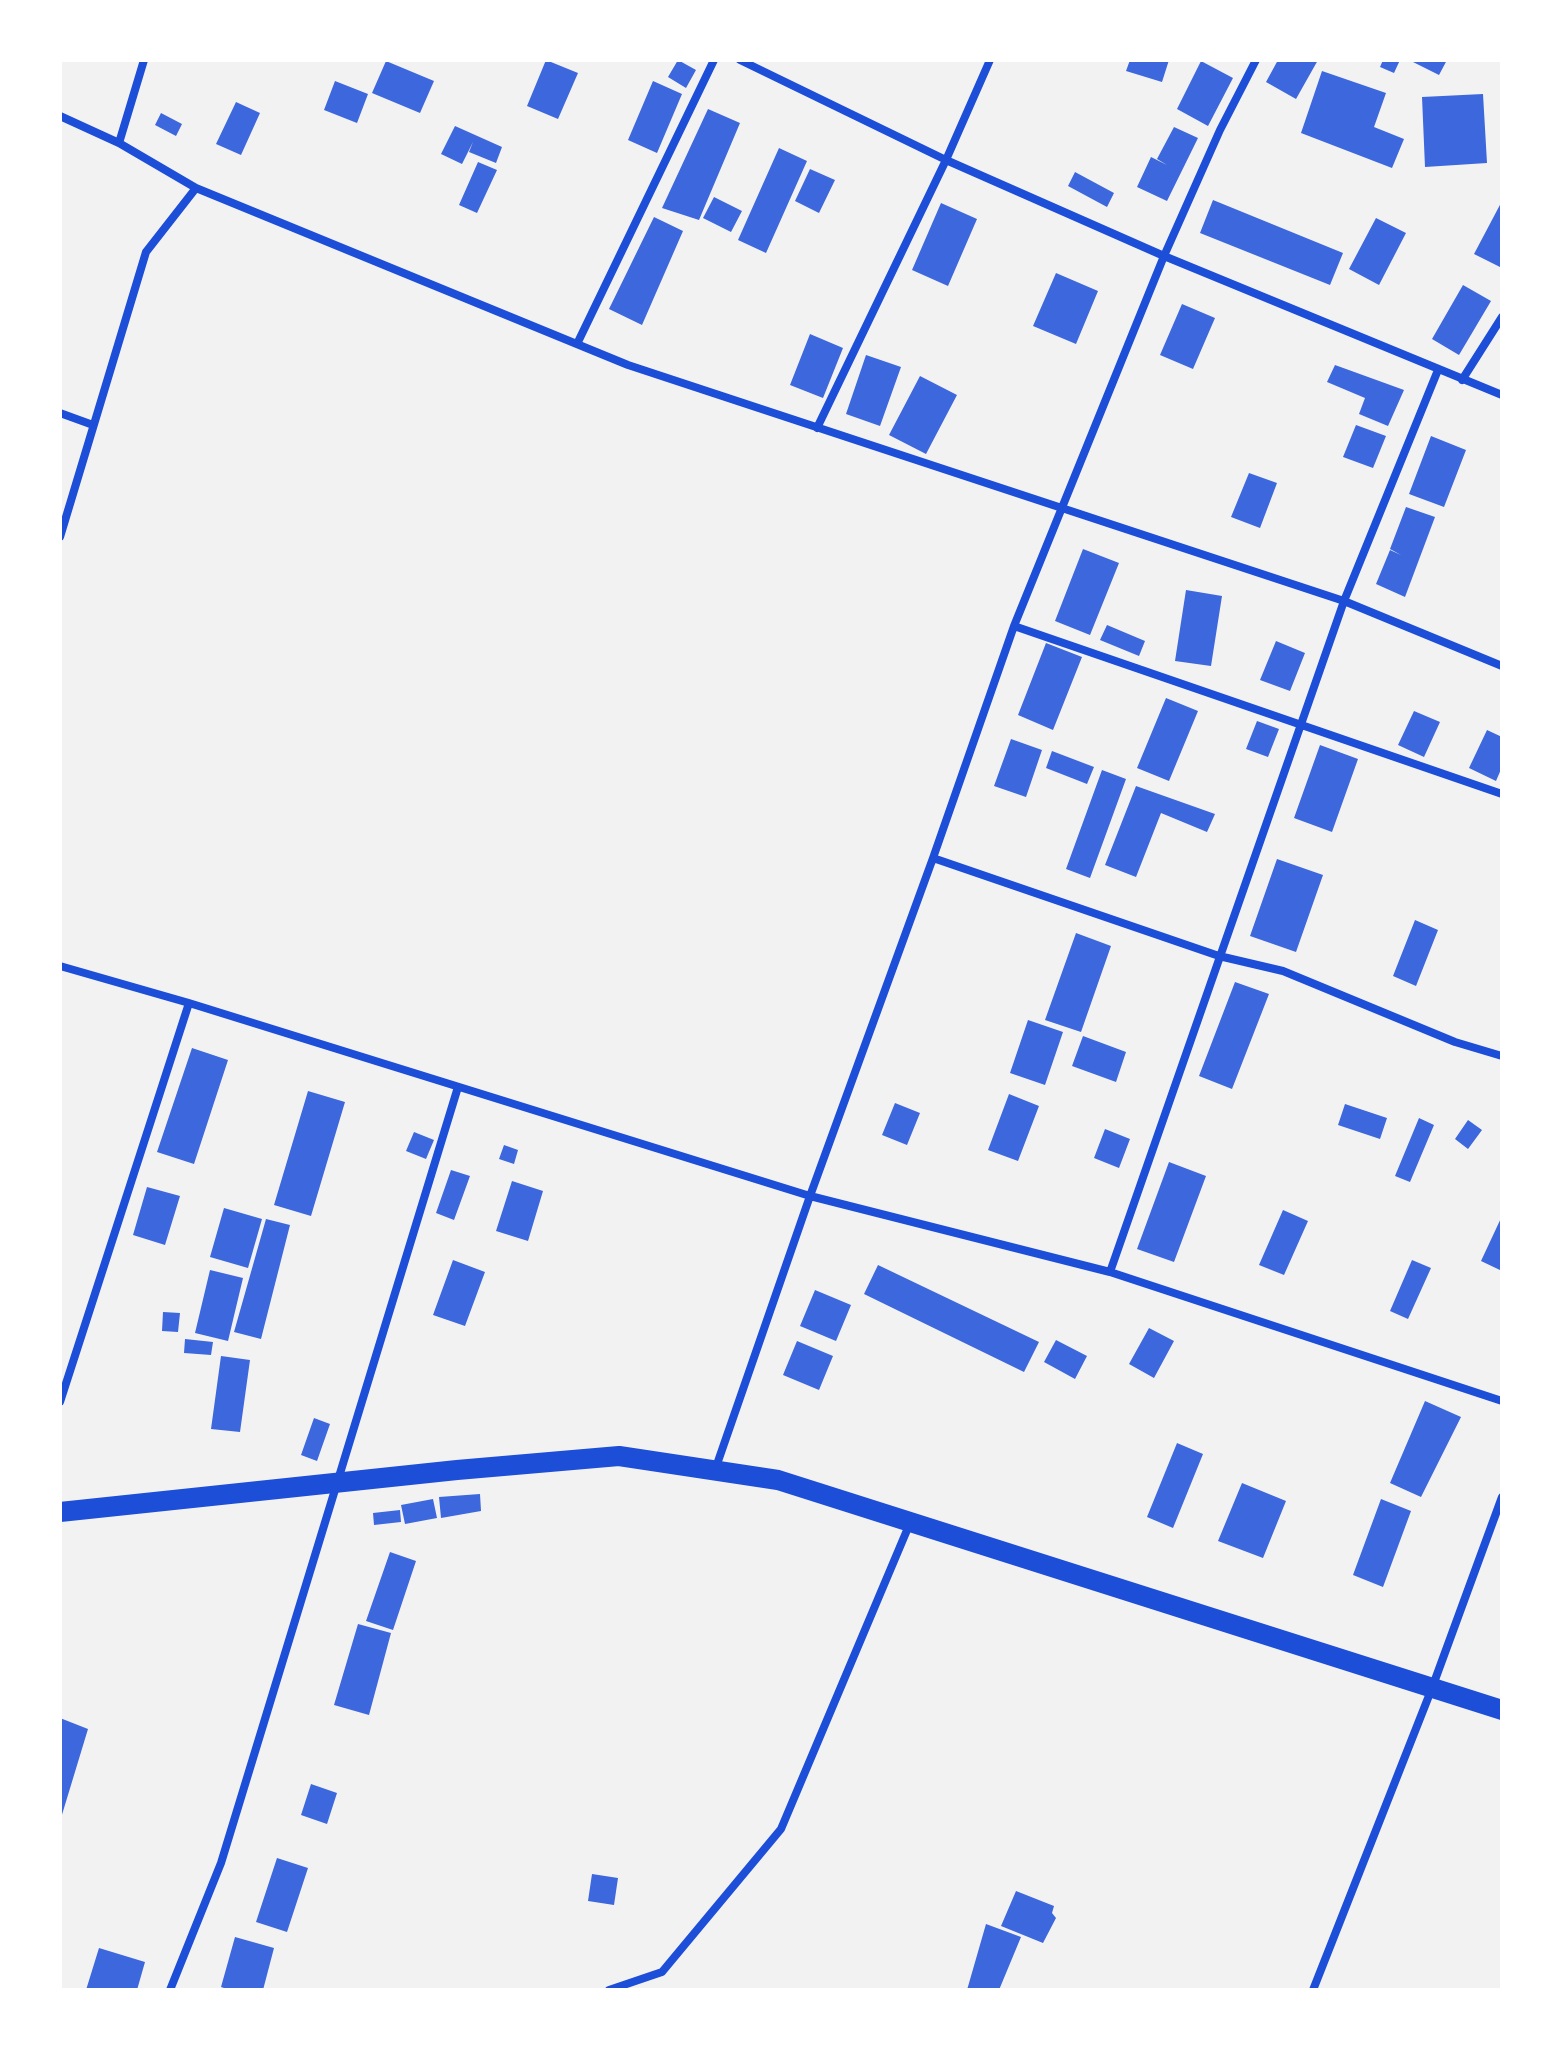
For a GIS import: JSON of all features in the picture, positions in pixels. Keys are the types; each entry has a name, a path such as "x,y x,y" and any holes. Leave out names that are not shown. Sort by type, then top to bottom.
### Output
{"highway":[{"path":"60,1512 619,1456 778,1480 1502,1710"}],"street":[{"path":"119,143 144,60"},
{"path":"577,344 714,60"},
{"path":"740,60 946,160 1164,256 1502,395"},
{"path":"817,428 946,160 990,60"},
{"path":"715,1470 1014,626 1164,256 1220,130 1256,60"},
{"path":"60,116 119,143 196,188 628,365 1344,601 1502,666"},
{"path":"60,537 146,252 196,188"},
{"path":"1462,380 1502,317"},
{"path":"1110,1272 1344,601 1438,370"},
{"path":"60,413 93,425"},
{"path":"1014,626 1502,794"},
{"path":"933,858 1219,956 1283,971 1455,1042 1502,1056"},
{"path":"60,966 189,1003 810,1196 1110,1272 1502,1401"},
{"path":"60,1402 189,1003"},
{"path":"170,1990 221,1863 458,1087"},
{"path":"1313,1990 1432,1688 1502,1497"},
{"path":"609,1990 662,1972 781,1829 910,1523"}],"building":[{"path":"546,60 578,73 558,119 527,106"},
{"path":"678,60 696,70 686,88 668,77"},
{"path":"1130,60 1169,60 1162,82 1126,71"},
{"path":"1278,60 1318,60 1296,99 1266,82"},
{"path":"1383,60 1400,60 1394,73 1380,67"},
{"path":"1409,60 1447,60 1439,75"},
{"path":"386,61 434,81 420,113 372,93"},
{"path":"1201,61 1233,78 1208,126 1177,109"},
{"path":"1322,71 1386,93 1374,127 1404,139 1392,168 1301,133"},
{"path":"335,81 368,94 357,123 324,110"},
{"path":"653,81 682,94 657,153 628,140"},
{"path":"1483,94 1487,163 1425,167 1422,97"},
{"path":"236,102 260,113 241,155 216,144"},
{"path":"708,109 740,123 699,220 662,208"},
{"path":"161,113 182,124 176,136 155,125"},
{"path":"455,126 502,147 496,163 469,152 473,142 462,164 441,154"},
{"path":"1174,127 1198,138 1167,201 1137,187 1151,157 1167,165 1157,159"},
{"path":"779,148 807,161 766,253 738,240"},
{"path":"478,162 497,170 477,213 459,205"},
{"path":"810,169 835,180 819,213 795,201"},
{"path":"1075,172 1114,193 1107,207 1068,186"},
{"path":"714,197 742,211 731,232 703,218"},
{"path":"1213,200 1343,253 1330,285 1200,233"},
{"path":"1502,201 1502,268 1474,254"},
{"path":"941,203 977,219 948,286 912,270"},
{"path":"654,217 683,231 642,325 609,309"},
{"path":"1376,218 1406,233 1379,285 1349,269"},
{"path":"1056,273 1098,291 1076,344 1033,326"},
{"path":"1463,285 1491,301 1459,355 1432,339"},
{"path":"1182,304 1215,318 1193,369 1160,355"},
{"path":"810,334 843,348 823,398 790,385"},
{"path":"866,355 901,367 880,426 846,414"},
{"path":"1335,365 1404,390 1388,426 1359,414 1365,398 1327,382"},
{"path":"920,376 957,395 926,454 889,435"},
{"path":"1356,425 1386,436 1373,468 1343,457"},
{"path":"1431,436 1466,450 1444,507 1409,494"},
{"path":"1249,473 1277,483 1260,528 1231,517"},
{"path":"1406,507 1435,517 1405,597 1376,584 1390,550 1401,555 1390,549"},
{"path":"1083,549 1119,563 1090,635 1055,621"},
{"path":"1186,590 1222,596 1211,666 1175,661"},
{"path":"1107,625 1145,641 1139,656 1100,640"},
{"path":"1276,641 1305,653 1290,691 1260,680"},
{"path":"1046,643 1082,657 1053,730 1018,715"},
{"path":"1166,698 1198,711 1169,781 1137,768"},
{"path":"1414,711 1440,722 1424,757 1398,745"},
{"path":"1257,721 1279,729 1268,757 1246,749"},
{"path":"1487,730 1502,737 1502,767 1496,781 1469,768"},
{"path":"1011,739 1042,750 1026,797 994,786"},
{"path":"1320,745 1358,759 1332,832 1294,818"},
{"path":"1052,751 1094,767 1087,784 1046,768"},
{"path":"1102,770 1126,779 1090,878 1066,869"},
{"path":"1136,786 1215,814 1207,832 1161,813 1136,877 1105,865"},
{"path":"1277,859 1323,875 1296,952 1250,936"},
{"path":"1415,920 1438,930 1416,986 1393,976"},
{"path":"1076,933 1111,946 1081,1032 1045,1020"},
{"path":"1235,982 1269,994 1232,1089 1199,1076"},
{"path":"1028,1020 1063,1032 1045,1085 1010,1073"},
{"path":"1083,1036 1126,1052 1116,1082 1072,1066"},
{"path":"192,1048 228,1060 194,1164 157,1152"},
{"path":"308,1091 345,1102 311,1216 274,1205"},
{"path":"1009,1094 1039,1106 1018,1161 988,1150"},
{"path":"895,1103 920,1113 907,1145 882,1135"},
{"path":"1345,1104 1387,1118 1380,1139 1338,1125"},
{"path":"1419,1118 1434,1125 1410,1182 1395,1176"},
{"path":"1468,1120 1482,1130 1468,1149 1455,1139"},
{"path":"1105,1129 1130,1139 1119,1168 1094,1158"},
{"path":"414,1132 434,1140 426,1159 406,1151"},
{"path":"504,1145 518,1150 514,1164 499,1159"},
{"path":"1169,1162 1206,1176 1174,1262 1137,1249"},
{"path":"451,1170 470,1176 454,1220 436,1213"},
{"path":"512,1181 543,1191 528,1241 496,1231"},
{"path":"147,1187 180,1196 165,1245 133,1235"},
{"path":"224,1208 262,1219 248,1268 210,1257"},
{"path":"1283,1210 1308,1221 1284,1275 1259,1265"},
{"path":"1502,1216 1502,1271 1481,1261"},
{"path":"266,1219 290,1225 261,1339 234,1332"},
{"path":"453,1260 485,1272 465,1326 433,1315"},
{"path":"1412,1260 1431,1268 1408,1319 1390,1311"},
{"path":"878,1265 1039,1342 1024,1372 864,1294"},
{"path":"210,1270 243,1278 228,1341 195,1333"},
{"path":"815,1290 851,1305 836,1341 800,1326"},
{"path":"163,1312 180,1313 178,1332 162,1331"},
{"path":"1149,1328 1174,1341 1154,1378 1129,1364"},
{"path":"185,1339 213,1342 211,1355 184,1353"},
{"path":"1056,1340 1087,1356 1075,1379 1044,1362"},
{"path":"797,1341 833,1356 819,1390 783,1375"},
{"path":"221,1356 250,1360 240,1432 211,1429"},
{"path":"1425,1401 1461,1417 1421,1497 1390,1483"},
{"path":"314,1418 330,1424 317,1461 301,1455"},
{"path":"1177,1443 1203,1454 1173,1528 1147,1517"},
{"path":"1242,1483 1286,1501 1263,1558 1218,1541"},
{"path":"480,1494 481,1511 441,1518 439,1497"},
{"path":"433,1499 437,1518 405,1524 401,1505"},
{"path":"1381,1499 1411,1511 1383,1587 1353,1575"},
{"path":"400,1510 401,1522 374,1525 373,1513"},
{"path":"390,1552 416,1561 393,1630 366,1621"},
{"path":"358,1624 391,1633 369,1715 334,1705"},
{"path":"60,1718 88,1729 61,1818 60,1818"},
{"path":"311,1784 337,1793 327,1824 301,1815"},
{"path":"277,1858 308,1868 287,1932 256,1922"},
{"path":"592,1874 618,1878 614,1905 588,1901"},
{"path":"1016,1891 1054,1906 1052,1913 1056,1918 1043,1943 1001,1926"},
{"path":"986,1924 1021,1937 999,1990 967,1990"},
{"path":"235,1937 274,1948 263,1990 221,1987"},
{"path":"99,1948 145,1962 137,1990 86,1990"}]}
